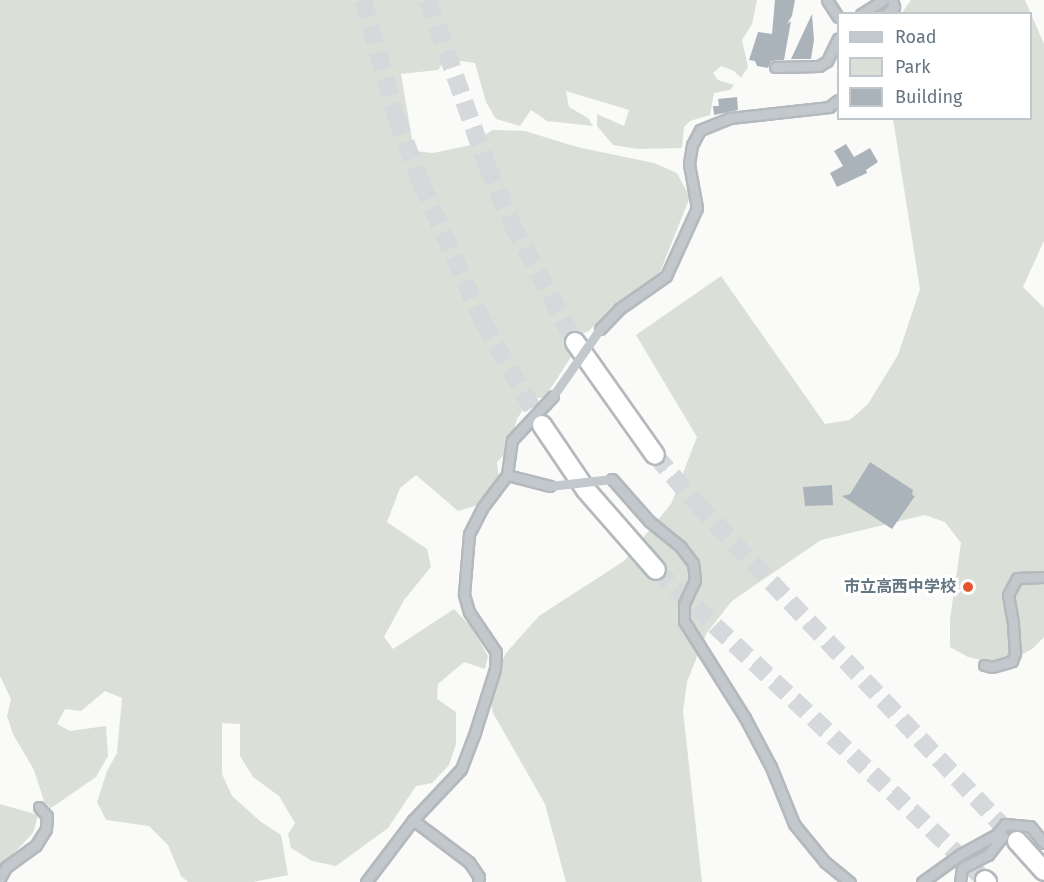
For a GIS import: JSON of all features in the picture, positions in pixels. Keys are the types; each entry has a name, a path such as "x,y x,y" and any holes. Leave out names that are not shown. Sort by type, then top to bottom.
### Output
{"highway":[{"path":"575,342 655,455"},
{"path":"542,425 586,490 656,570"},
{"path":"1017,841 1044,871"}],"street":[{"path":"827,0 837,15"},
{"path":"864,12 883,0"},
{"path":"775,67 819,66 827,61 837,40"},
{"path":"366,882 413,820 461,769 495,669 496,652 469,612 464,594 469,534 482,508 507,475 512,440 553,396 600,329 619,309 666,276 697,208 689,164 692,145 700,130 730,118 829,107 837,101"},
{"path":"507,475 550,486 612,479 649,521 680,546 693,563 695,580 684,604 684,621 760,747 794,824 825,862 850,882"},
{"path":"984,665 992,667 1012,661 1015,653 1008,595 1017,578 1044,577"},
{"path":"0,878 6,867 36,844 46,829 47,816 39,807"},
{"path":"413,820 469,862 479,877 478,882"},
{"path":"922,882 961,854 997,834 1005,824 1030,826 1044,843"},
{"path":"960,882 962,868 988,855 1003,836 997,834"}],"green space":[{"path":"0,0 757,0 752,24 742,40 748,67 741,78 734,71 721,66 713,73 718,80 734,85 730,90 714,93 710,115 690,121 684,127 682,148 638,149 613,145 597,126 597,114 624,126 629,110 566,91 569,107 588,118 593,126 547,121 531,110 520,126 496,119 486,102 475,63 446,59 438,70 401,74 414,151 433,153 471,145 492,130 525,131 577,147 654,163 677,173 690,197 660,272 615,304 589,331 577,336 568,345 571,357 545,397 530,399 517,419 507,452 497,462 499,479 475,506 458,511 416,475 400,488 387,522 427,549 431,567 404,600 384,637 393,649 454,609 472,628 488,656 485,669 464,662 438,684 437,699 456,712 456,744 449,765 432,783 416,786 388,828 336,866 312,861 291,848 288,834 295,823 279,796 253,777 240,756 240,724 222,723 222,774 232,796 261,822 281,835 288,875 253,882 188,882 181,876 168,845 149,826 106,820 97,802 107,771 117,753 122,698 105,691 81,711 65,709 57,724 70,731 106,726 108,756 96,777 51,808 44,801 34,770 13,734 7,716 11,699 0,676"},
{"path":"911,0 1025,0 1030,12 903,12"},
{"path":"1032,16 1044,44 1044,241 1023,287 1044,308 1044,637 1032,649 1003,665 968,657 950,647 950,619 961,543 945,522 925,515 821,540 732,601 706,634 687,682 683,711 702,882 566,882 545,804 493,713 488,686 506,653 539,616 624,561 671,504 697,437 636,335 721,276 825,424 850,420 868,404 898,355 920,289 893,120 1032,120"},
{"path":"0,804 38,815 33,833 0,868"}],"building":[{"path":"775,0 795,0 792,16 787,24 791,21 784,60 771,61 768,68 757,66 755,61 749,60 758,32 772,34"},
{"path":"812,14 814,40 811,59 791,59"},
{"path":"737,97 738,110 714,115 713,106 719,106 718,99"},
{"path":"846,144 854,157 870,148 878,162 866,170 867,173 837,187 830,173 843,166 834,151"},
{"path":"870,462 913,490 912,495 915,496 892,529 842,496 850,494"},
{"path":"832,485 833,505 805,506 803,487"}],"tunnel":[{"path":"363,0 396,117 421,183 483,322 542,425"},
{"path":"428,0 487,166 512,224 575,342"},
{"path":"655,455 697,504 1017,841"},
{"path":"656,570 985,880"}],"place":[{"name":"市立高西中学校","path":"968,587"}]}
